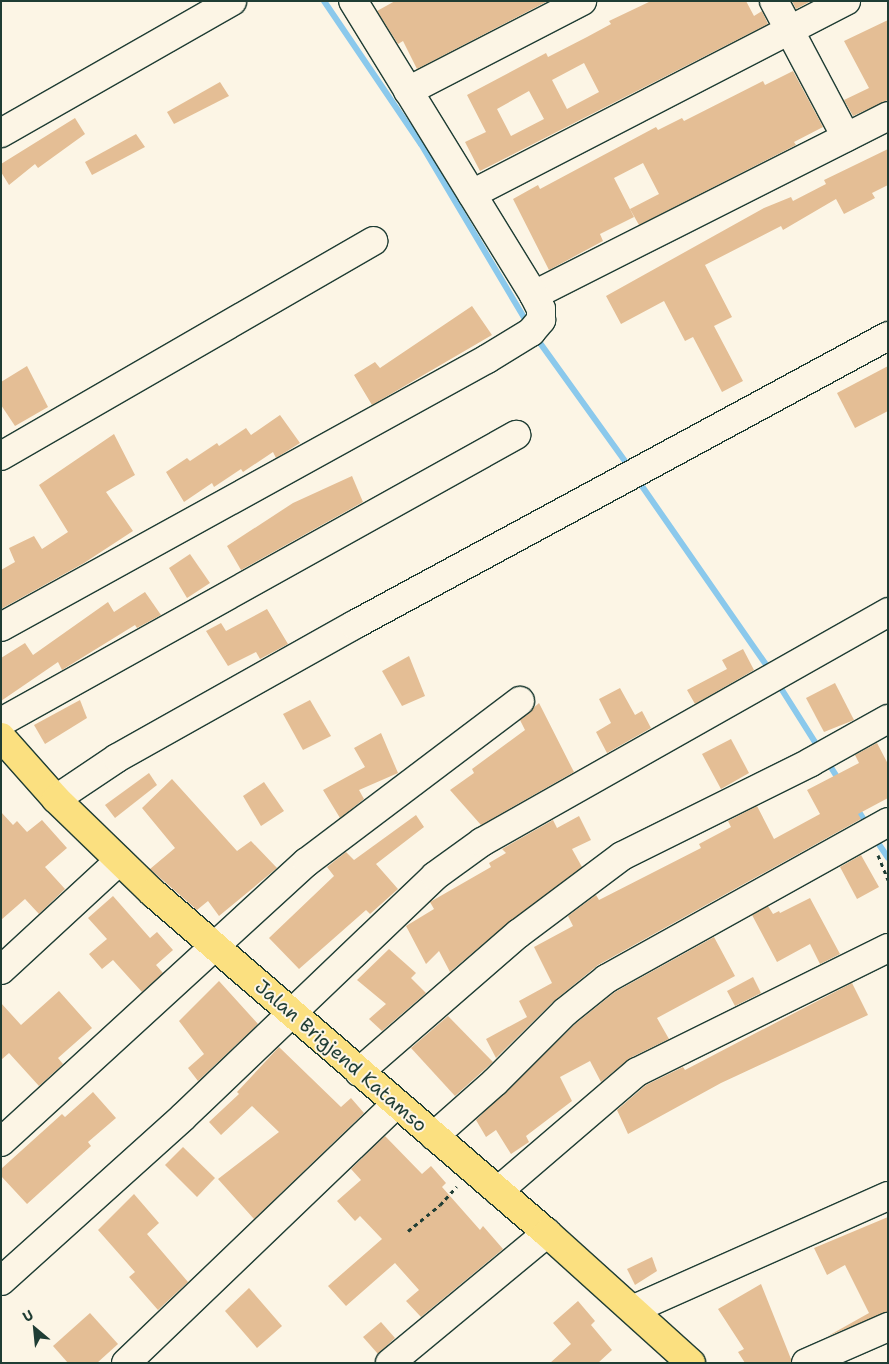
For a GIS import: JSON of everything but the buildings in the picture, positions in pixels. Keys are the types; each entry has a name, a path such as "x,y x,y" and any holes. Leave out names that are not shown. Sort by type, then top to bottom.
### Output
{"highway":[{"name":"Jalan Brigjend Katamso","path":"1,737 56,799 119,861 290,1014 634,1309 691,1363"}],"street":[{"path":"1,133 232,1"},
{"path":"1,627 531,332 541,320 542,314 534,295 353,1"},
{"path":"408,91 582,1"},
{"path":"774,1 846,137"},
{"path":"472,194 846,1"},
{"path":"534,295 888,116"},
{"path":"1,456 373,240"},
{"path":"56,799 117,758 354,625 888,336"},
{"path":"1,722 516,435"},
{"path":"1,1281 183,1117 403,903 482,842 888,612"},
{"path":"1,1142 214,946 322,850 520,701"},
{"path":"359,1072 518,934 614,861 662,833 811,762 888,719"},
{"path":"434,1136 495,1082 565,1012 606,979 888,822"},
{"path":"1,970 119,861"},
{"path":"498,1191 637,1072 888,948"},
{"path":"126,1363 396,1104"},
{"path":"634,1309 888,1196"},
{"path":"390,1363 547,1233"},
{"path":"806,1363 888,1327"}],"path":[{"path":"408,1231 454,1192 468,1166"}],"waterway":[{"path":"324,1 421,144 529,326"},
{"path":"535,336 630,468"},
{"path":"637,479 771,672"},
{"path":"777,682 820,750"},
{"path":"827,761 840,782"},
{"path":"856,807 868,826"},
{"path":"874,837 888,858"}]}
